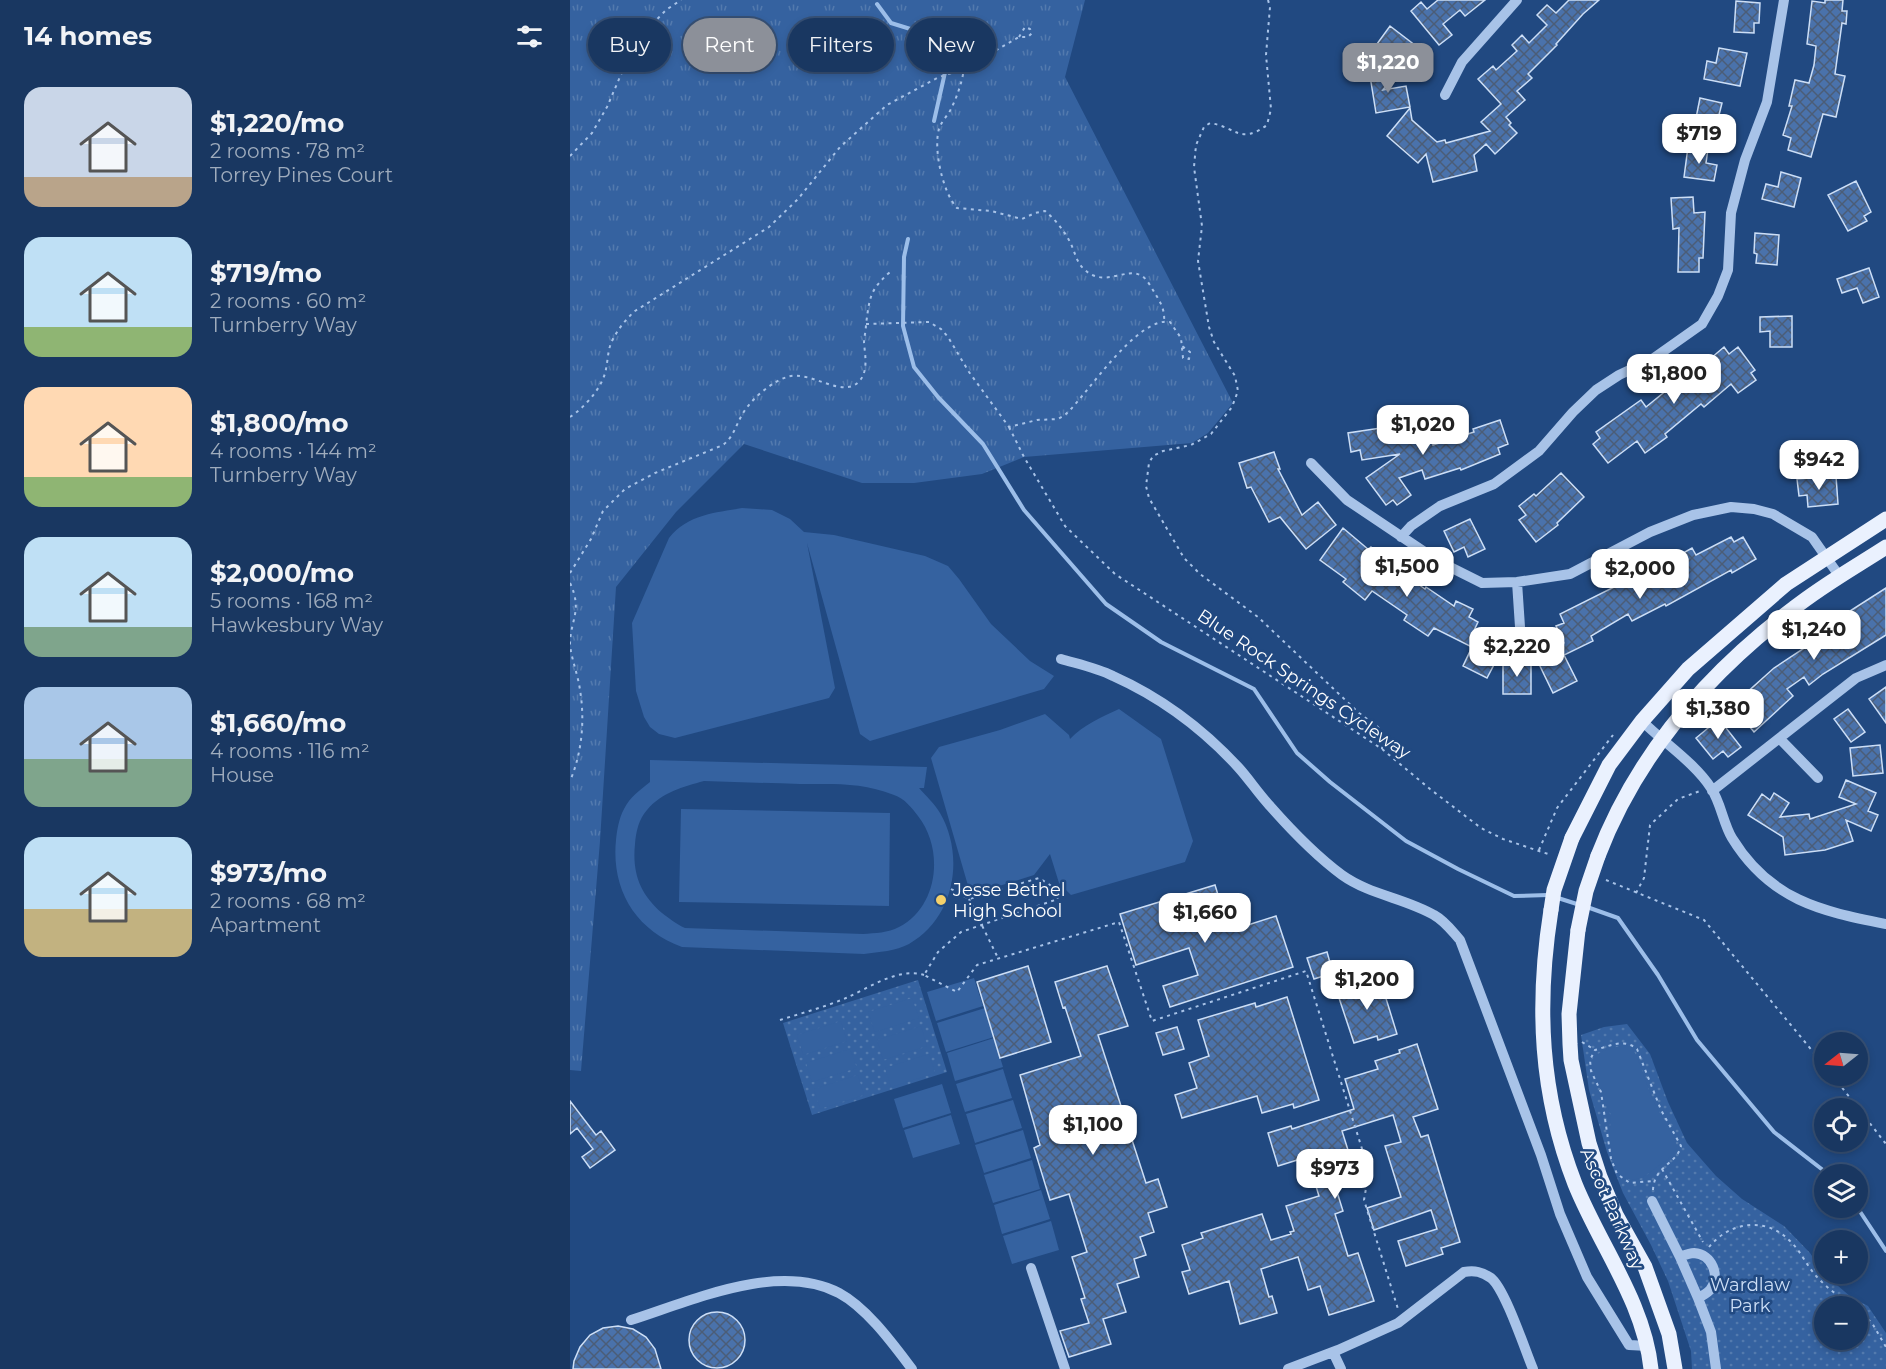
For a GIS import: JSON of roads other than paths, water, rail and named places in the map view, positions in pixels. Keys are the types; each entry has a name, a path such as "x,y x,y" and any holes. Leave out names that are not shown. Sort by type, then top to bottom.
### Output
{"main road":[{"name":"Ascot Parkway","path":"1651,1369 1641,1321 1576,1185 1558,1131 1549,1091 1542,1026 1544,958 1554,890 1572,838 1609,765 1642,721 1688,669 1786,584 1886,519"},
{"name":"Ascot Parkway","path":"1675,1369 1669,1334 1645,1267 1616,1215 1600,1177 1589,1143 1571,1060 1569,1014 1578,930 1586,891 1619,805 1661,739 1689,703 1795,607 1886,547"}],"street":[{"path":"1445,95 1462,62 1517,0"},
{"path":"1401,537 1411,526 1440,506 1494,484 1539,451 1596,390 1619,375 1651,360 1702,324 1718,296 1728,270 1730,217 1745,160 1767,102 1784,0"},
{"path":"1311,463 1347,500 1438,561 1482,583 1517,582 1570,574 1650,532 1693,515 1731,507 1754,509 1773,514 1812,537 1839,577"},
{"path":"1517,582 1520,627"},
{"path":"1061,659 1112,675 1179,714 1204,733 1223,752 1304,842 1329,865 1346,878 1369,890 1436,915 1460,940 1542,1155 1560,1214 1587,1277 1629,1345 1648,1346"},
{"path":"1712,790 1856,678 1886,665"},
{"path":"1642,721 1688,762 1712,790 1736,843 1762,875 1803,903 1823,910 1886,924"},
{"path":"1780,739 1818,778"},
{"path":"1652,1201 1680,1257 1711,1332 1716,1369"},
{"path":"1680,1257 1706,1251 1715,1277 1710,1290 1698,1298"},
{"path":"1032,1268 1065,1369"},
{"path":"1288,1369 1305,1366 1401,1320 1464,1272 1476,1270 1492,1279 1501,1293 1533,1369"},
{"path":"631,1320 743,1286 773,1281 815,1284 839,1293 853,1303 879,1329 912,1369"},
{"path":"1333,1352 1341,1369"}],"waterway":[{"path":"877,4 891,23 940,40 946,68 934,121"},
{"path":"908,239 904,257 903,326 914,367 938,397 983,444 1024,510 1106,604 1161,642 1254,689 1297,753 1330,782 1406,841 1514,896 1548,895"},
{"path":"1558,898 1580,905"},
{"path":"1587,907 1618,918 1658,975 1697,1040 1774,1132 1815,1164"},
{"path":"1864,1218 1886,1251"}],"place":[{"name":"Jesse Bethel High School","path":"941,900"}],"park label":[{"name":"Wardlaw Park","path":"1750,1295"}]}
